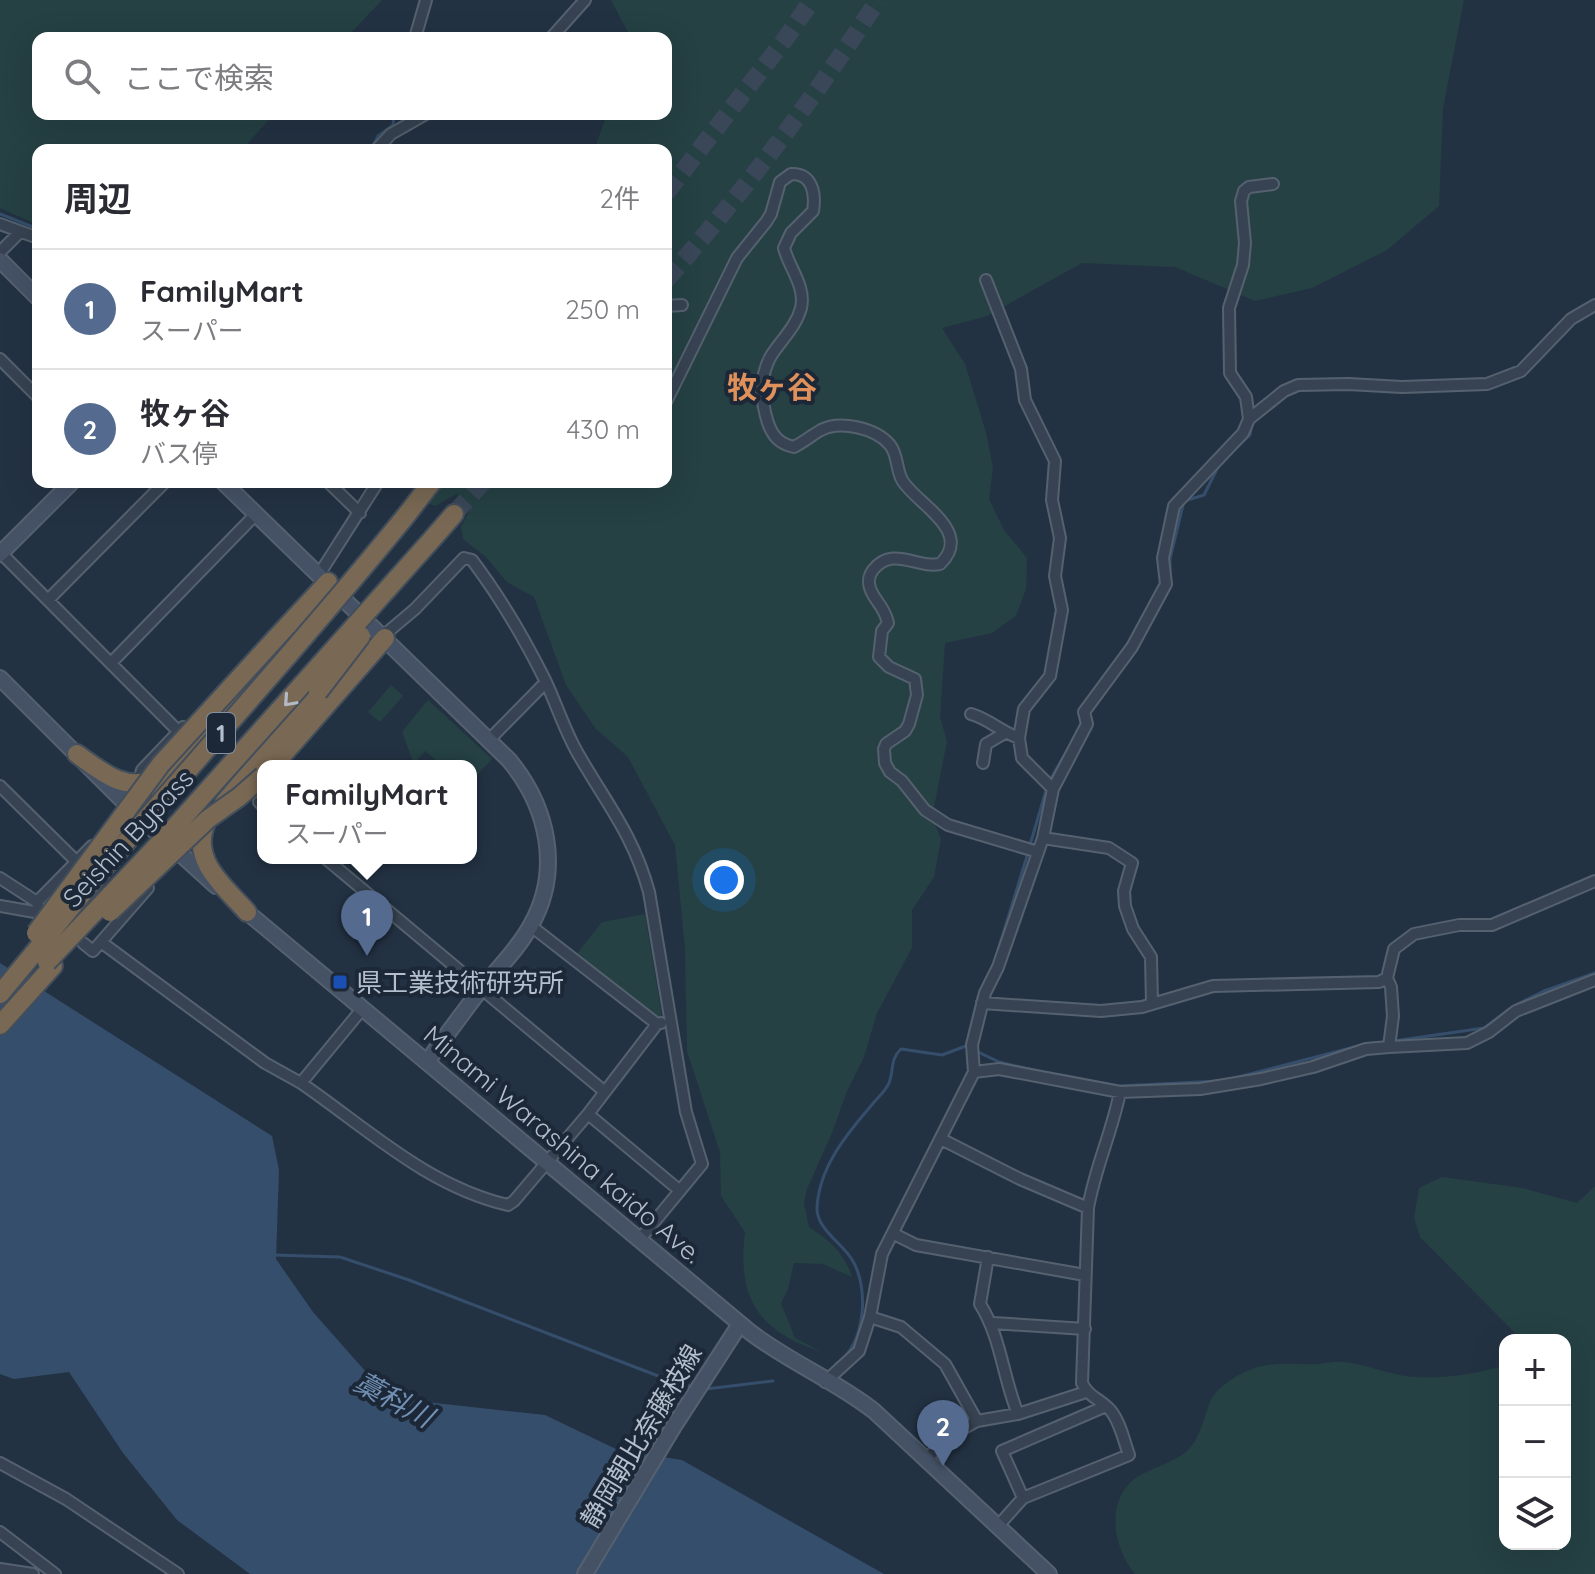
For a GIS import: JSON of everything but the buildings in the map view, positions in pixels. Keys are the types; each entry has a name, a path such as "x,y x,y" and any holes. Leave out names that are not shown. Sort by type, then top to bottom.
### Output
{"highway":[{"name":"Seishin Bypass","path":"0,994 88,885 330,609 427,488"},
{"name":"1","path":"0,986 78,873 153,774 277,645 333,595 408,513"},
{"name":"Seishin Bypass","path":"0,1018 47,962 185,817 454,514"},
{"name":"1","path":"260,760 318,692 434,537"},
{"name":"1","path":"131,809 277,645 324,577"},
{"path":"278,760 343,689 384,637"},
{"path":"77,754 117,781 138,784 161,777"},
{"name":"1","path":"179,854 257,764"},
{"name":"1","path":"0,1025 87,932 208,819 257,781"},
{"path":"205,825 200,840 205,861 247,912"}],"main road":[{"path":"0,260 32,292"},
{"path":"0,554 66,488"},
{"path":"229,488 509,760 526,782 538,806 546,833 548,867 542,898 531,926 427,1062"},
{"name":"Minami Warashina kaido Ave.","path":"0,678 179,854 740,1324 765,1344 861,1401 1049,1574"},
{"name":"静岡朝比奈藤枝線","path":"585,1574 740,1324"}],"street":[{"path":"417,32 426,0"},
{"path":"556,32 585,0"},
{"path":"398,129 400,120"},
{"path":"382,144 398,129 415,120"},
{"path":"672,390 737,258 771,214 780,182 791,174 804,176 814,193 813,211 791,233 784,248 799,283 801,307 771,356 762,388 764,410 771,429 783,444 794,447 832,426 856,427 880,437 889,443 894,452 903,482 943,519 951,543 950,552 940,564 926,565 900,557 888,559 869,577 869,587 885,610 888,623 882,631 879,657 889,667 915,679 917,695 905,731 886,744 885,763 925,810 948,825 1036,851"},
{"path":"1249,419 1246,397 1230,373 1229,308 1243,265 1245,243 1241,201 1244,191 1249,187 1273,184"},
{"path":"0,224 32,236"},
{"path":"0,252 20,232"},
{"path":"986,280 1021,369 1025,400 1055,461 1052,500 1060,538 1055,576 1062,610 1050,676 1024,709 1019,738 1022,758 1053,789"},
{"path":"672,306 682,305"},
{"path":"825,1382 859,1351 870,1317 882,1254 974,1072 972,1045 982,1003 998,967 1043,838 1053,789 1087,724 1084,712 1132,647 1166,584 1163,558 1174,506 1243,433 1249,419 1284,391 1298,385 1402,387 1487,384 1521,371 1571,319 1595,305"},
{"path":"0,359 32,391"},
{"path":"49,599 159,488"},
{"path":"334,488 360,513"},
{"path":"324,577 375,488"},
{"path":"111,663 256,514"},
{"path":"0,554 49,599 178,731"},
{"path":"384,637 461,561 472,560 497,595 546,682 576,750 631,839 649,892 686,1112 702,1164 640,1239"},
{"path":"138,784 142,770 178,731 279,624 295,616"},
{"path":"489,740 546,682"},
{"path":"971,714 987,719 1005,733 1019,738"},
{"path":"983,763 986,744 1005,733"},
{"path":"0,786 76,861"},
{"path":"37,902 131,809"},
{"path":"1043,838 1109,848 1132,863 1124,891 1125,906 1133,929 1151,957 1152,1004"},
{"path":"83,943 93,951 179,854"},
{"path":"332,864 605,1092"},
{"path":"0,878 37,902 40,913 0,906"},
{"path":"1389,1047 1393,1016 1391,987 1387,978 1394,949 1414,934 1459,925 1492,925 1595,881"},
{"path":"531,926 657,1024"},
{"path":"101,942 265,1063 301,1083 422,1171 451,1187 511,1204 588,1114 657,1024 670,1020"},
{"path":"982,1003 1101,1011 1152,1004 1213,986 1379,982 1387,978"},
{"path":"974,1072 999,1069 1120,1092 1200,1089 1313,1067 1366,1049 1467,1043 1489,1032 1516,1011 1595,980"},
{"path":"301,1083 363,1008"},
{"path":"998,1526 1023,1498 1129,1455 1114,1414 1086,1392 1082,1383 1088,1208 1094,1174 1120,1092"},
{"path":"588,1114 679,1190"},
{"path":"941,1139 1020,1179 1088,1208"},
{"path":"894,1234 916,1245 1085,1275"},
{"path":"988,1257 980,1304 993,1323 1006,1386 1018,1414"},
{"path":"870,1317 901,1327 945,1364 977,1421"},
{"path":"993,1323 1085,1329"},
{"path":"926,1459 952,1435 977,1421 1018,1414 1086,1392"},
{"path":"1023,1498 1002,1451 1106,1406"},
{"path":"0,1463 66,1499 178,1574"},
{"path":"0,1532 55,1574"},
{"path":"0,1569 33,1574"}],"green space":[{"path":"0,0 382,0 352,32 32,32 32,120 269,120 247,144 32,144 32,222 0,208"},
{"path":"611,0 1464,0 1443,108 1439,206 1387,250 1312,288 1255,301 1175,267 1082,263 987,316 942,328 965,364 986,432 993,468 989,499 1004,530 1027,558 1026,589 1016,616 992,633 945,643 940,717 947,741 932,817 941,839 934,877 912,910 912,948 877,1013 864,1057 847,1091 804,1203 809,1227 835,1248 852,1277 823,1264 794,1263 781,1303 795,1338 822,1352 782,1334 756,1309 749,1294 743,1256 745,1232 721,1196 720,1152 687,1051 685,949 675,845 628,757 596,729 566,685 534,597 507,582 486,557 463,539 461,527 472,506 457,494 435,506 419,500 416,488 672,488 672,144 596,144 605,120 672,120 672,32 628,32"},
{"path":"391,685 403,696 380,722 368,712"},
{"path":"428,700 492,759 477,775 477,760 436,760 425,751 417,760 412,760 402,732"},
{"path":"645,914 662,1016 656,1019 576,955 602,922"},
{"path":"1442,1177 1522,1188 1577,1203 1595,1186 1595,1574 1135,1574 1122,1552 1116,1527 1116,1514 1124,1490 1133,1480 1177,1458 1190,1447 1199,1433 1210,1402 1222,1387 1246,1371 1277,1364 1343,1362 1397,1375 1426,1377 1461,1375 1499,1367 1499,1550 1571,1550 1571,1334 1515,1334 1420,1237 1414,1218 1419,1188"}],"water":[{"name":"藁科川","path":"0,963 272,1136 279,1170 276,1259 313,1312 366,1372 408,1400 545,1415 618,1450 682,1460 884,1574 250,1574 177,1520 123,1453 69,1372 14,1379 0,1374"}],"waterway":[{"path":"374,144 378,136 393,125 394,120"},
{"path":"0,214 32,227"},
{"path":"1234,450 1250,435 1252,425"},
{"path":"1136,650 1170,588 1170,559 1184,501 1204,495 1220,463"},
{"path":"1050,780 1076,735"},
{"path":"1030,845 1047,787"},
{"path":"995,960 1028,853"},
{"path":"966,1046 978,997 991,971"},
{"path":"1394,1041 1484,1028 1512,1007 1544,991 1595,973"},
{"path":"1227,1080 1366,1044 1386,1042"},
{"path":"836,1364 854,1344 863,1299 851,1258 825,1229 818,1216 822,1180 852,1129 888,1086 894,1061 901,1049 942,1055 966,1046 969,1048"},
{"path":"976,1051 999,1062 1037,1071"},
{"path":"1060,1075 1119,1086 1219,1081"},
{"path":"273,1255 340,1257 694,1387"},
{"path":"706,1389 773,1381"}],"tunnel":[{"path":"672,185 812,0"},
{"path":"672,273 777,144 878,0"},
{"path":"454,514 478,488"}],"place":[{"name":"FamilyMart","path":"367,956"},
{"name":"県工業技術研究所","path":"340,982"},
{"name":"牧ヶ谷","path":"943,1466"}],"district":[{"name":"牧ヶ谷","path":"772,387"}]}
